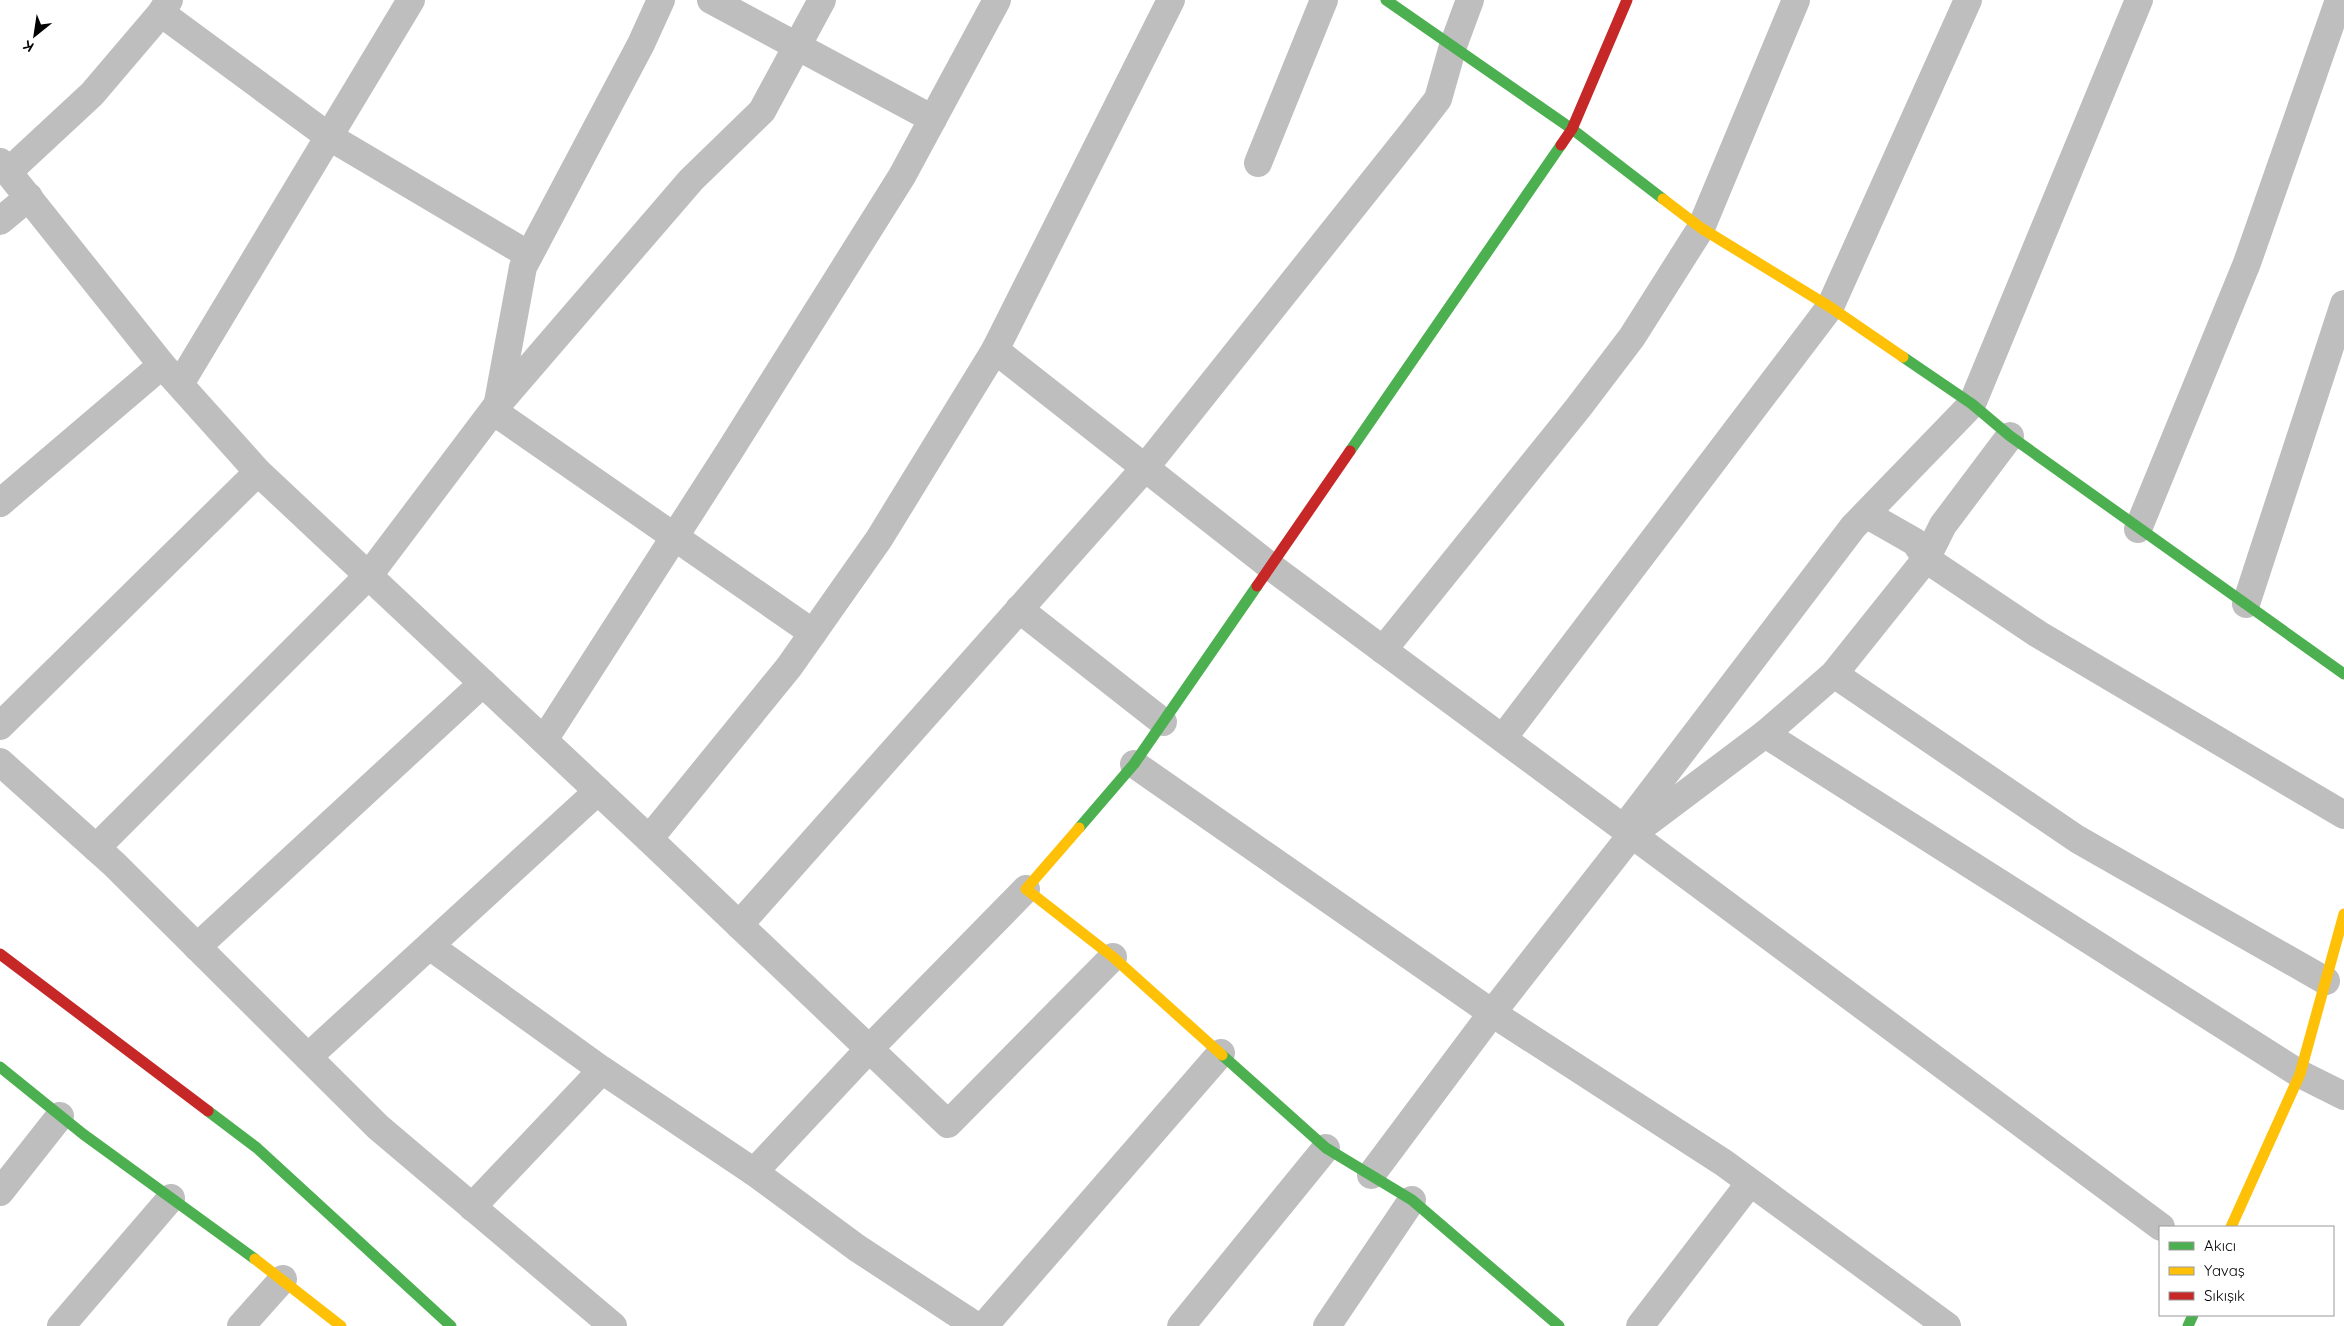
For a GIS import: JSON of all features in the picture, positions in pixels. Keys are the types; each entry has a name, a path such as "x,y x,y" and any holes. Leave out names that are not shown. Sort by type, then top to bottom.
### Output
{"main road":[{"path":"1386,0 1572,129 1701,228 1830,307 1972,404 2010,436 2138,529 2344,674"},
{"path":"1559,1326 1412,1200 1326,1148 1113,957 1026,889 1134,764 1572,129 1627,0"},
{"path":"2231,1226 2300,1074 2344,914"},
{"path":"0,954 257,1148 450,1326"},
{"path":"0,1067 60,1116 283,1279 341,1326"}],"street":[{"path":"0,503 171,374 328,136 411,0"},
{"path":"495,407 523,266 641,44 661,0"},
{"path":"710,0 933,119"},
{"path":"96,848 369,575 495,407 691,180 762,111 822,0"},
{"path":"544,740 902,176 997,0"},
{"path":"649,839 789,668 879,539 995,350 1171,0"},
{"path":"1258,163 1324,0"},
{"path":"738,925 1144,469 1438,99 1453,46 1470,0"},
{"path":"1383,650 1578,408 1632,337 1701,228 1796,0"},
{"path":"1503,738 1830,307 1968,0"},
{"path":"1371,1175 1853,527 1972,404 2139,0"},
{"path":"2138,529 2247,263 2339,0"},
{"path":"529,255 328,136 165,7 92,94 4,167 171,374 258,472 649,839 948,1124 1113,957"},
{"path":"0,221 28,198"},
{"path":"2246,604 2344,304"},
{"path":"995,350 1144,469 1270,566 2159,1226"},
{"path":"495,407 813,633"},
{"path":"1628,831 1765,734 1834,674 1926,558 1943,525 2010,436"},
{"path":"0,726 258,472"},
{"path":"1866,514 1915,542 1926,558 2038,634 2344,815"},
{"path":"1019,609 1163,722"},
{"path":"1834,674 2077,839 2326,981"},
{"path":"197,947 483,683"},
{"path":"1765,734 2300,1074 2344,1096"},
{"path":"0,762 96,848 378,1127 613,1326"},
{"path":"1134,764 1492,1013 1724,1163 1750,1184 1947,1326"},
{"path":"308,1057 431,947 598,791"},
{"path":"754,1172 869,1049 1026,889"},
{"path":"431,947 602,1070 754,1172 858,1248 976,1326"},
{"path":"984,1326 1221,1053"},
{"path":"472,1207 602,1070"},
{"path":"0,1192 60,1116"},
{"path":"1181,1326 1326,1148"},
{"path":"1640,1326 1750,1184"},
{"path":"61,1326 172,1198"},
{"path":"1327,1326 1412,1200"},
{"path":"241,1326 283,1279"}],"traffic: fast":[{"path":"1386,0 1572,129 1663,199"},
{"path":"1350,451 1561,145"},
{"path":"1903,357 1972,404 2010,436 2344,674"},
{"path":"1079,828 1134,764 1257,586"},
{"path":"1222,1055 1326,1148 1412,1200 1559,1326"},
{"path":"0,1067 83,1134 255,1259"},
{"path":"208,1111 257,1148 451,1326"},
{"path":"2188,1326 2193,1316"}],"traffic: slow":[{"path":"1663,199 1701,228 1830,307 1903,357"},
{"path":"1079,828 1026,889 1113,957 1222,1055"},
{"path":"2231,1226 2300,1074 2344,914"},
{"path":"255,1259 341,1326"}],"traffic: jam":[{"path":"1561,145 1572,129 1627,0"},
{"path":"1257,586 1350,451"},
{"path":"0,954 208,1111"}]}
